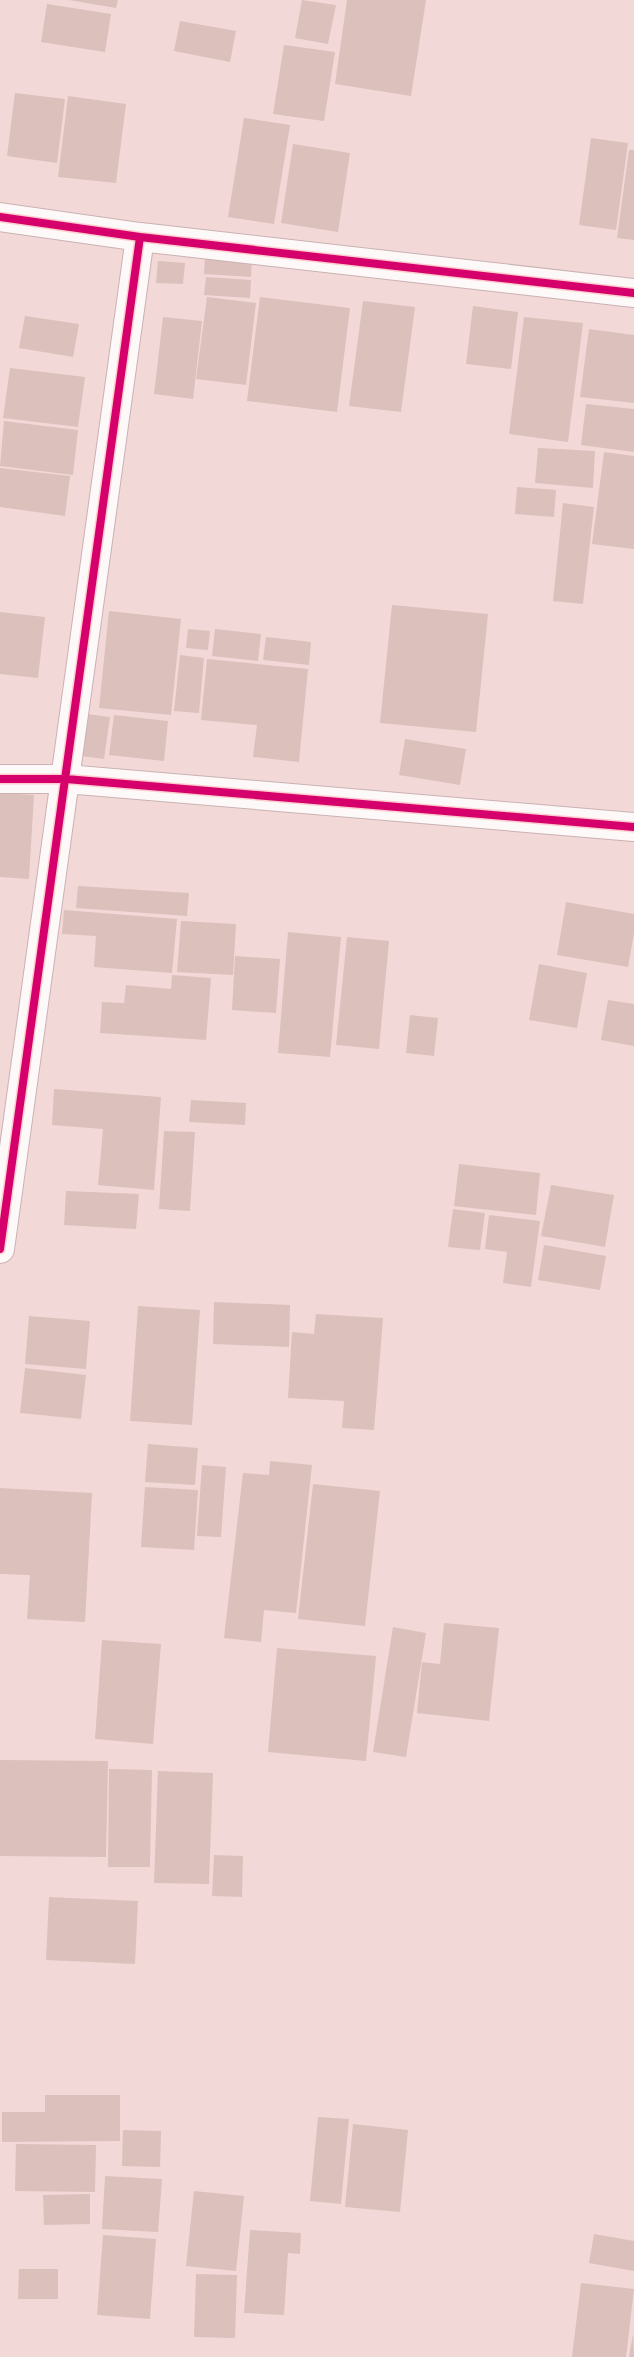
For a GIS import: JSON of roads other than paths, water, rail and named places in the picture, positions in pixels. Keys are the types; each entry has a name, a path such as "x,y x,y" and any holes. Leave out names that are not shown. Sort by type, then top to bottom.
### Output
{"street":[{"path":"0,217 140,236 634,293"},
{"path":"0,1248 140,236"},
{"path":"0,779 66,779 634,827"}]}
